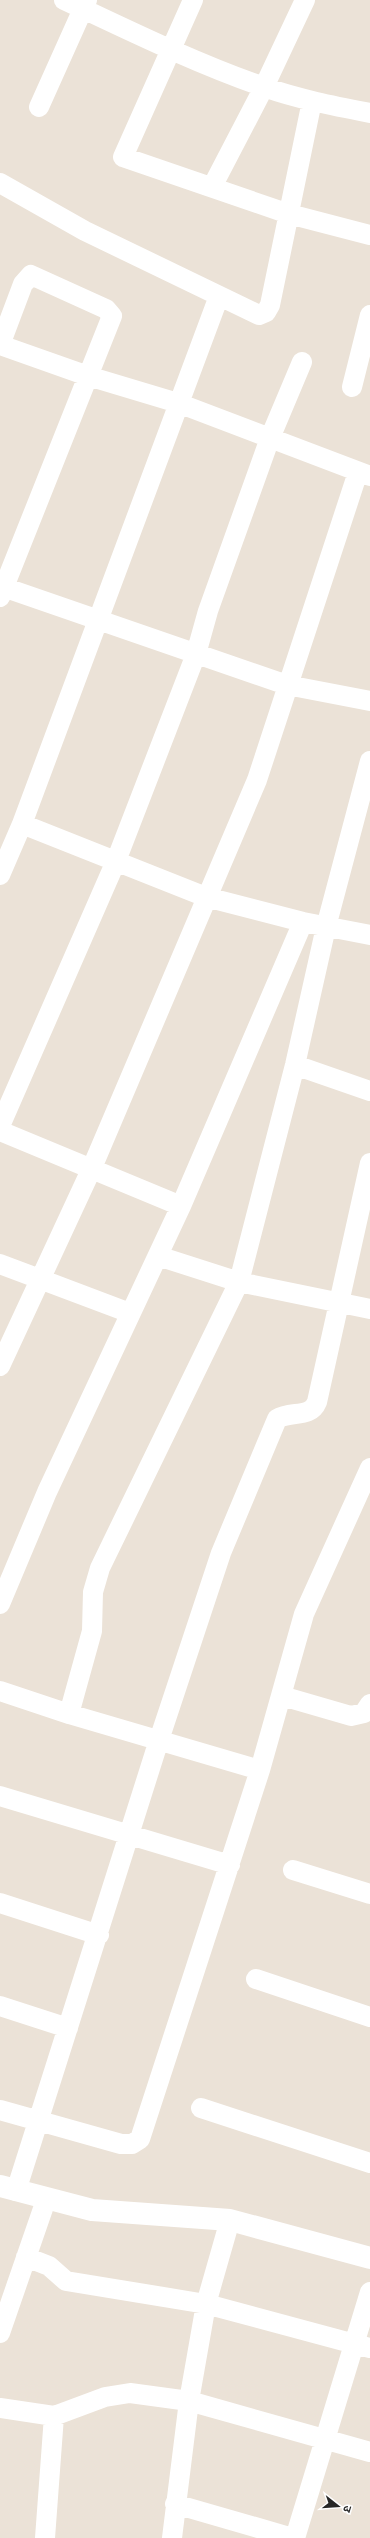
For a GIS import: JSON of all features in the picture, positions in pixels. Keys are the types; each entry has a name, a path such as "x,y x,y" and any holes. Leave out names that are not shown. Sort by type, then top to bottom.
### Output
{"main road":[{"path":"8,2189 46,2200 92,2210 230,2220 370,2258"}],"street":[{"path":"64,0 85,4 170,50 264,87 312,102 370,113"},
{"path":"193,0 123,157 289,214 370,236"},
{"path":"212,187 264,87 305,0"},
{"path":"39,107 85,4"},
{"path":"0,183 85,231 259,315 266,312 270,306 312,102"},
{"path":"0,1366 91,1170 257,780 287,685 364,474 178,403 88,376 0,345 23,284 31,275 37,276 106,309 112,316 88,376 1,590 98,620 287,685 370,701"},
{"path":"0,875 22,824 219,296"},
{"path":"352,387 366,355 370,315"},
{"path":"0,1126 116,861 196,654 208,611 270,438 302,362"},
{"path":"69,1714 92,1632 93,1592 100,1568 240,1282 295,1065 326,927 370,761"},
{"path":"22,824 206,897 303,922 370,935"},
{"path":"0,1604 48,1492 181,1206 303,922"},
{"path":"295,1065 370,1090"},
{"path":"0,1131 181,1206"},
{"path":"8,2189 39,2121 99,1935 128,1835 221,1553 277,1419 285,1414 308,1413 315,1408 370,1163"},
{"path":"158,1256 240,1282 339,1300 370,1309"},
{"path":"0,1264 40,1281 130,1313"},
{"path":"0,2110 121,2144 132,2144 140,2139 260,1770 311,1596 370,1468"},
{"path":"0,1691 69,1714 260,1770"},
{"path":"282,1696 351,1716 364,1713 370,1704"},
{"path":"0,1796 230,1865"},
{"path":"293,1870 370,1894"},
{"path":"0,1903 99,1935"},
{"path":"256,1979 370,2017"},
{"path":"0,2006 68,2028"},
{"path":"201,2108 370,2163"},
{"path":"0,2332 6,2296 26,2257 46,2200"},
{"path":"172,2538 189,2401 206,2304 230,2220"},
{"path":"26,2257 49,2266 66,2281 206,2304 363,2346"},
{"path":"176,2504 294,2538 326,2439 363,2346 370,2292"},
{"path":"0,2408 54,2416 115,2395 130,2393 189,2401 370,2452"},
{"path":"45,2538 54,2416"}]}
